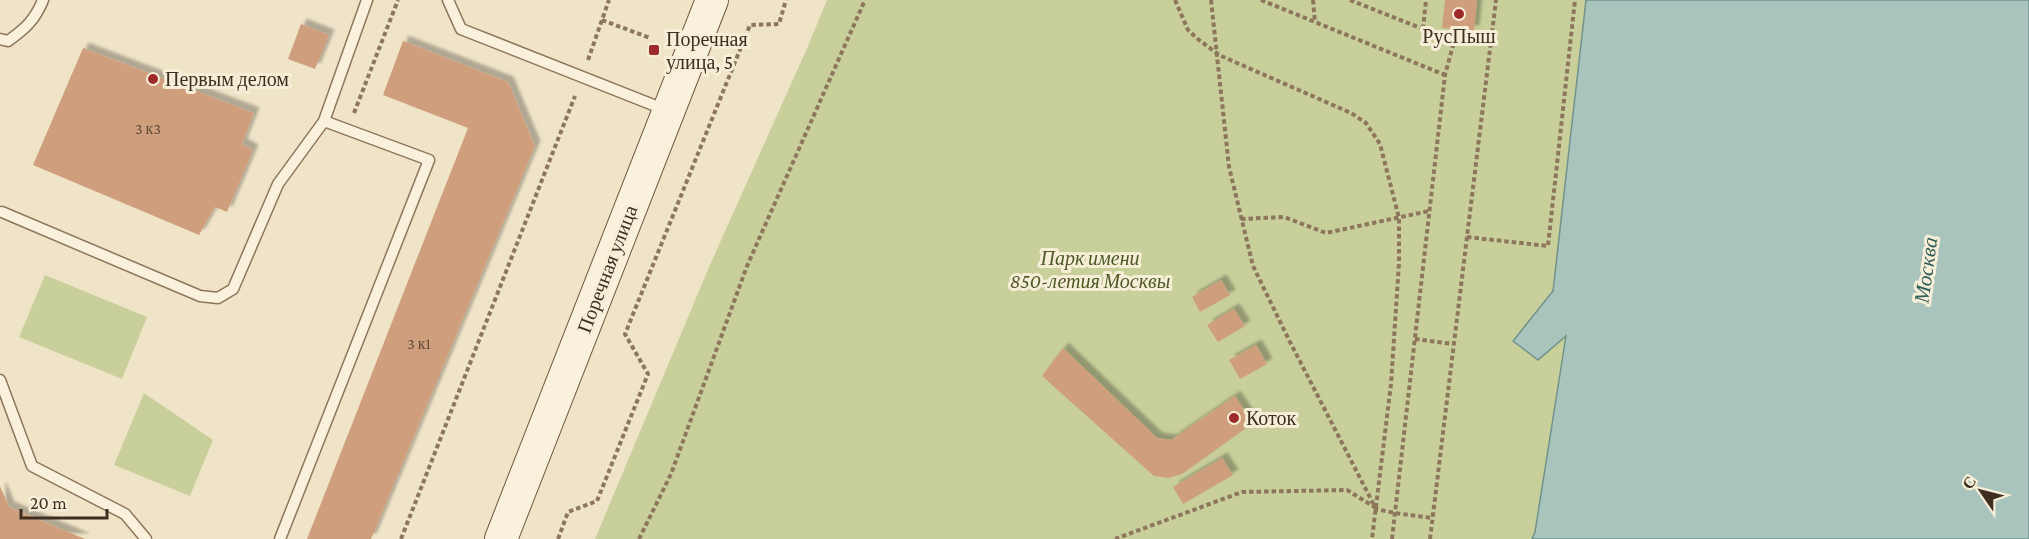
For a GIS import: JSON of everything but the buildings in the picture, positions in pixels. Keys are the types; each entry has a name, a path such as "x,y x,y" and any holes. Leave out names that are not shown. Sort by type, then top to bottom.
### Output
{"main road":[{"name":"Поречная улица","path":"501,539 712,0"}],"lane":[{"path":"0,39 8,41 25,30 37,16 43,0"},
{"path":"1,213 200,296 218,298 233,289 278,184 324,121 368,0"},
{"path":"448,0 461,29 669,111"},
{"path":"280,539 429,160 324,121"},
{"path":"0,380 32,466 125,514 146,539"}],"path":[{"path":"401,539 582,77 609,0"},
{"path":"558,539 568,512 597,501 648,374 625,334 750,25 779,24 786,0"},
{"path":"639,539 671,474 747,266 865,0"},
{"path":"1175,0 1188,30 1219,55 1351,113 1365,123 1380,144 1399,218 1399,263 1391,384 1372,539"},
{"path":"1211,0 1219,55 1229,167 1253,266 1376,509"},
{"path":"1261,0 1445,75"},
{"path":"1313,0 1315,22"},
{"path":"1350,0 1423,29 1455,38 1490,43"},
{"path":"1423,29 1426,0"},
{"path":"1430,539 1496,0"},
{"path":"1467,237 1548,246 1575,0"},
{"path":"602,20 650,38"},
{"path":"1392,539 1445,75 1455,38"},
{"path":"1240,219 1284,217 1326,233 1429,211"},
{"path":"1414,339 1453,344"},
{"path":"1115,539 1242,492 1347,490 1376,509 1432,518"}],"green space":[{"name":"Парк имени 850-летия Москвы","path":"827,0 1586,0 1553,291 1513,341 1566,335 1535,532 1532,539 595,539 709,267"},
{"path":"45,275 147,317 122,379 19,337"},
{"path":"144,393 213,440 190,496 114,465"}],"water":[{"name":"Москва","path":"1586,0 2029,0 2029,539 1532,539 1535,532 1566,336 1538,360 1513,341 1553,291"}],"place":[{"name":"РусПыш","path":"1459,14"},
{"name":"Поречная улица, 5","path":"654,50"},
{"name":"Первым делом","path":"153,79"},
{"name":"Коток","path":"1234,418"}]}
